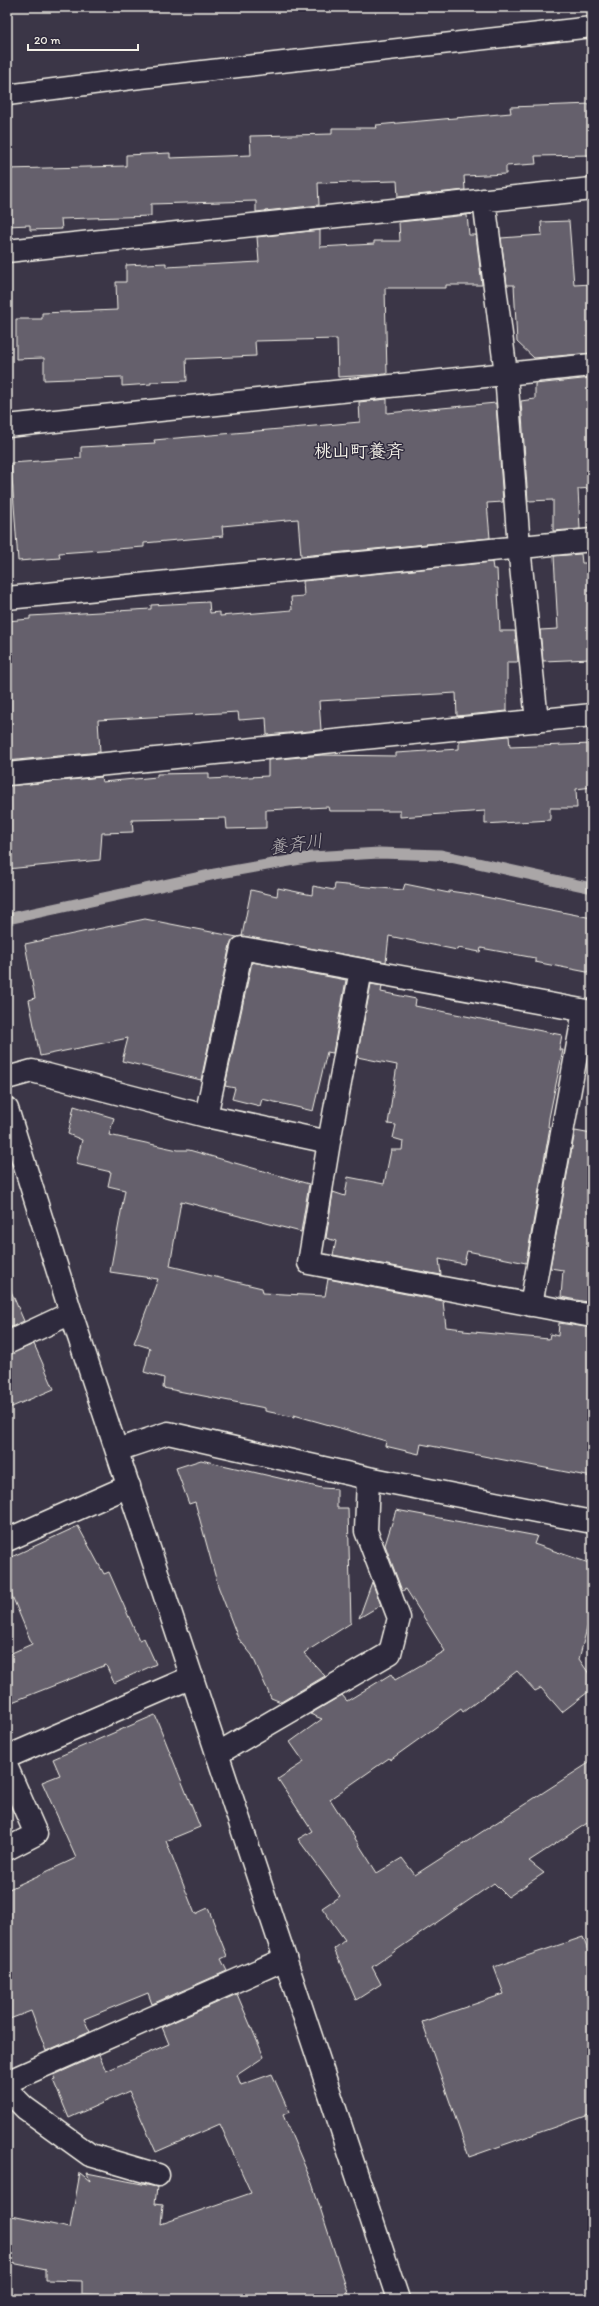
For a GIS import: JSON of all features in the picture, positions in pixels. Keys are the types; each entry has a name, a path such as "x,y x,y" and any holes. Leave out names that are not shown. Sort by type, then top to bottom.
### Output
{"street":[{"path":"7,251 592,189"},
{"path":"484,200 506,374 519,547 537,721"},
{"path":"7,426 592,365"},
{"path":"7,598 592,540"},
{"path":"7,774 592,715"},
{"path":"206,1116 242,948 588,1011 530,1305"},
{"path":"361,970 329,1142 309,1263 592,1316"},
{"path":"7,1078 32,1071 206,1116 329,1142"},
{"path":"7,1109 116,1450 398,2299"},
{"path":"7,1343 71,1313"},
{"path":"116,1450 168,1433 368,1478 592,1522"},
{"path":"217,1754 390,1653 399,1618 366,1531 368,1478"},
{"path":"7,1540 129,1486"},
{"path":"7,1757 192,1677"},
{"path":"7,1768 36,1834 7,1848"},
{"path":"7,2082 285,1959"},
{"path":"7,2090 25,2108 90,2155 158,2175"}],"lane":[{"path":"7,95 132,79 592,27"}],"building":[{"path":"592,104 592,155 535,156 536,164 506,166 506,174 464,176 465,190 398,197 397,181 318,183 319,205 256,212 256,201 151,204 151,216 61,219 62,229 30,230 30,225 7,226 7,169 126,166 126,155 170,153 170,158 251,155 250,136 332,134 332,128 377,128 376,125 511,113 510,107"},
{"path":"467,215 469,235 476,235 482,285 446,285 446,288 385,288 387,374 338,377 337,339 255,341 256,356 186,359 187,381 151,382 151,384 122,386 122,377 44,380 44,358 16,359 16,319 42,319 42,313 117,310 116,282 126,282 126,265 166,263 166,267 259,262 257,237 320,230 320,247 374,244 374,241 400,241 399,222"},
{"path":"569,221 574,285 592,284 592,353 534,358 517,342 514,285 507,285 501,238 542,235 541,222"},
{"path":"592,378 592,488 578,489 580,529 553,531 553,500 528,501 521,401 535,399 535,384"},
{"path":"387,399 387,413 496,403 503,502 487,503 490,538 301,556 298,519 222,526 223,536 144,543 144,547 59,553 60,558 18,561 11,463 81,458 81,447 155,443 154,440 360,422 359,402"},
{"path":"581,554 582,563 592,563 592,659 543,661 540,630 558,629 554,556"},
{"path":"492,562 493,569 497,569 500,631 515,631 518,662 507,662 507,711 457,716 456,693 319,701 321,730 267,735 266,718 239,720 238,712 98,720 100,752 7,761 7,621 30,619 30,616 151,609 151,605 209,602 210,613 220,612 220,616 292,610 291,597 304,596 303,581"},
{"path":"509,736 510,747 592,744 592,787 576,789 577,808 550,808 550,820 485,824 485,811 400,817 400,811 329,811 328,807 266,810 266,828 227,829 226,818 132,820 133,832 102,833 100,860 7,869 7,786 101,777 102,782 157,777 157,774 209,773 209,779 268,776 268,760 322,755 396,756 396,753 459,749 459,741"},
{"path":"335,884 403,890 405,884 449,893 449,891 470,894 592,918 592,973 535,962 535,958 481,948 480,952 458,948 457,950 389,936 386,962 242,936 251,890 277,896 278,888 312,895 313,886 334,890"},
{"path":"145,919 237,937 230,945 201,1080 122,1061 128,1038 40,1056 29,1000 35,998 25,944"},
{"path":"252,962 346,980 333,1053 327,1052 313,1111 262,1099 260,1106 232,1099 235,1088 225,1086"},
{"path":"371,984 382,986 381,992 416,999 415,1006 562,1035 559,1050 563,1050 549,1118 548,1127 550,1127 526,1263 467,1251 464,1264 439,1259 441,1275 333,1255 336,1241 326,1238 333,1192 345,1196 348,1177 384,1184 391,1150 402,1150 403,1141 393,1138 396,1125 388,1124 397,1065 357,1057"},
{"path":"74,1106 114,1118 109,1135 178,1150 189,1150 309,1184 301,1232 181,1201 170,1266 262,1288 263,1293 325,1296 328,1279 443,1301 446,1327 464,1329 463,1331 549,1339 550,1334 558,1336 559,1323 592,1328 592,1477 421,1444 419,1454 385,1446 386,1441 294,1415 294,1417 265,1411 265,1408 163,1388 164,1378 144,1372 150,1348 134,1343 158,1279 110,1272 125,1190 108,1186 111,1172 76,1164 82,1140 68,1134"},
{"path":"575,1131 592,1134 592,1303 561,1297 563,1270 550,1268"},
{"path":"7,1282 24,1321 7,1329"},
{"path":"34,1344 54,1389 7,1409 7,1355"},
{"path":"201,1460 322,1488 337,1489 337,1508 348,1508 351,1623 304,1653 325,1676 281,1702 271,1698 252,1655 238,1638 218,1586 195,1502 189,1504 176,1468"},
{"path":"396,1510 537,1536 534,1544 592,1564 592,1609 579,1659 592,1678 592,1689 562,1712 541,1688 535,1691 517,1671 463,1712 461,1709 390,1760 389,1758 330,1799 377,1873 402,1858 415,1875 592,1761 592,1820 529,1861 544,1873 508,1897 494,1883 372,1967 381,1984 356,2000 334,1949 345,1940 322,1908 340,1896 298,1839 312,1831 278,1779 304,1762 290,1742 322,1719 310,1714 342,1695 347,1701 391,1674 395,1680 445,1651 406,1589 402,1591 385,1545"},
{"path":"78,1526 104,1574 109,1572 139,1640 144,1638 156,1664 114,1683 106,1665 7,1704 7,1655 32,1644 7,1584 7,1559"},
{"path":"372,1582 381,1605 359,1618"},
{"path":"155,1715 200,1827 166,1841 195,1914 208,1908 227,1956 221,1959 227,1971 152,2004 148,1993 84,2019 90,2032 46,2051 31,2011 7,2020 7,1890 76,1858 42,1782 60,1775 53,1759"},
{"path":"583,1937 592,1962 592,2114 469,2157 422,2022 504,1994 494,1967"},
{"path":"237,1994 264,2057 237,2075 241,2085 272,2074 289,2112 283,2115 312,2183 350,2299 160,2299 160,2297 82,2294 82,2281 46,2280 46,2270 7,2262 7,2215 70,2228 80,2173 90,2181 87,2173 157,2187 155,2204 163,2205 161,2224 251,2193 220,2124 156,2152 129,2091 69,2118 53,2080 56,2079 54,2075 99,2055 106,2071 169,2044 162,2027"}],"waterway":[{"name":"養斉川","path":"7,919 215,874 312,857 379,853 441,855 592,888"}],"district":[{"name":"桃山町養斉","path":"359,451"}]}
